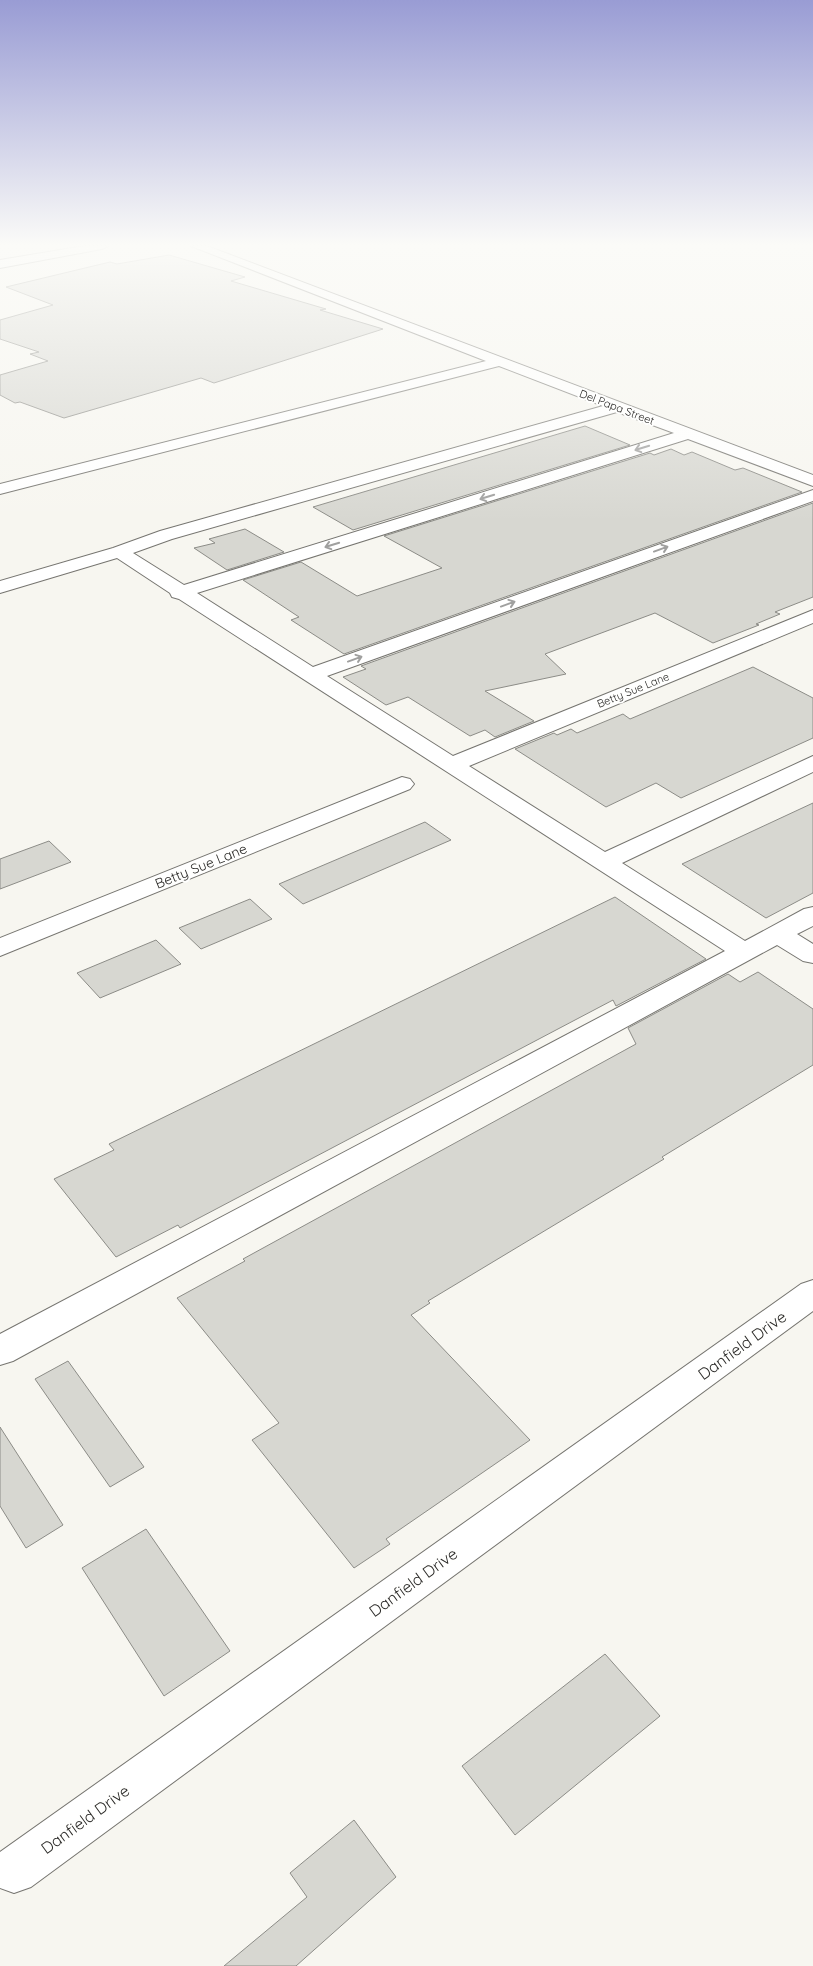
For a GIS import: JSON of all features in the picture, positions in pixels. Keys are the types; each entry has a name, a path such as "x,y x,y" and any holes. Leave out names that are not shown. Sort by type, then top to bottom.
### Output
{"street":[{"name":"Del Papa Street","path":"436,338 813,482"},
{"path":"0,489 499,362"},
{"path":"0,587 118,552 166,534 617,407"},
{"path":"179,593 688,434"},
{"path":"309,675 813,495"},
{"path":"118,552 179,593 605,861 744,952"},
{"name":"Betty Sue Lane","path":"453,764 813,616"},
{"path":"605,861 813,762"},
{"name":"Betty Sue Lane","path":"0,948 402,784"},
{"path":"0,1351 813,915"},
{"path":"777,934 813,955"},
{"name":"Danfield Drive","path":"14,1870 813,1293"}],"building":[{"path":"356,338 214,383 201,378 64,418 20,402 15,403 0,395 0,375 48,361 30,354 39,352 0,339"},
{"path":"585,426 630,445 353,530 313,507"},
{"path":"671,449 684,455 692,452 735,470 743,468 802,492 344,654 291,620 299,617 243,580 301,562 357,596 442,568 384,536 650,453 654,455"},
{"path":"813,503 813,597 775,612 780,614 756,624 759,625 713,643 655,613 545,654 566,674 485,691 534,721 495,737 485,730 470,736 408,697 386,705 343,677 366,669 361,666"},
{"path":"245,529 284,552 227,570 194,548 215,543 209,539"},
{"path":"753,667 813,698 813,738 681,798 656,783 606,807 515,749 554,733 557,735 571,729 577,733 623,714 630,719"},
{"path":"813,803 813,893 766,918 682,864"},
{"path":"425,822 451,840 303,904 279,884"},
{"path":"49,841 71,862 0,889 0,859"},
{"path":"615,897 706,959 616,1006 613,1000 180,1228 178,1225 116,1257 54,1179 114,1150 109,1144"},
{"path":"250,899 272,919 201,949 179,928"},
{"path":"156,940 181,964 100,998 77,973"},
{"path":"758,972 813,1009 813,1065 662,1157 664,1159 428,1301 430,1303 411,1315 530,1440 386,1539 390,1544 354,1568 252,1440 279,1423 177,1298 245,1261 243,1259 636,1044 628,1028 728,974 740,982"},
{"path":"68,1361 144,1467 110,1487 35,1379"},
{"path":"0,1427 63,1525 26,1548 0,1506"},
{"path":"146,1529 230,1651 164,1696 82,1568"},
{"path":"605,1654 660,1716 515,1835 462,1766"},
{"path":"354,1820 396,1877 296,1966 224,1966 307,1897 290,1873"}]}
